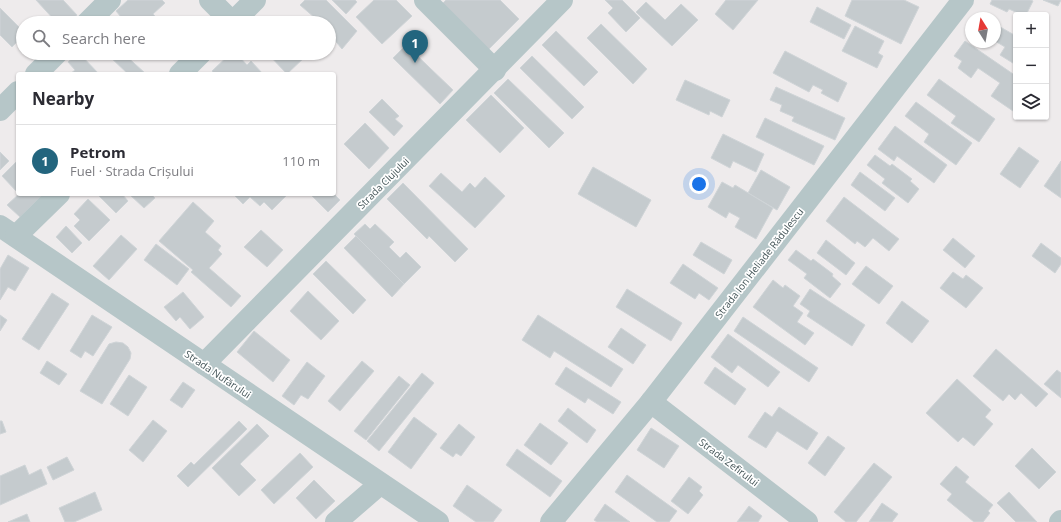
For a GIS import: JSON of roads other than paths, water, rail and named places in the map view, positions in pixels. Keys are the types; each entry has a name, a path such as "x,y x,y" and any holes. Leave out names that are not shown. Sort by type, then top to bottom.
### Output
{"street":[{"path":"94,16 110,0"},
{"path":"210,0 225,16"},
{"path":"239,16 256,0"},
{"path":"425,0 495,70"},
{"name":"Strada Clujului","path":"204,364 495,70 562,0"},
{"name":"Strada Ion Heliade Rădulescu","path":"552,522 651,402 963,0"},
{"path":"38,72 50,60"},
{"path":"182,72 194,60"},
{"path":"0,110 16,94"},
{"path":"8,231 56,196"},
{"name":"Strada Nufărului","path":"8,231 438,522"},
{"name":"Strada Zefirului","path":"651,402 808,522"},
{"path":"336,522 380,484"}],"place":[{"name":"Petrom","path":"415,63"}]}
